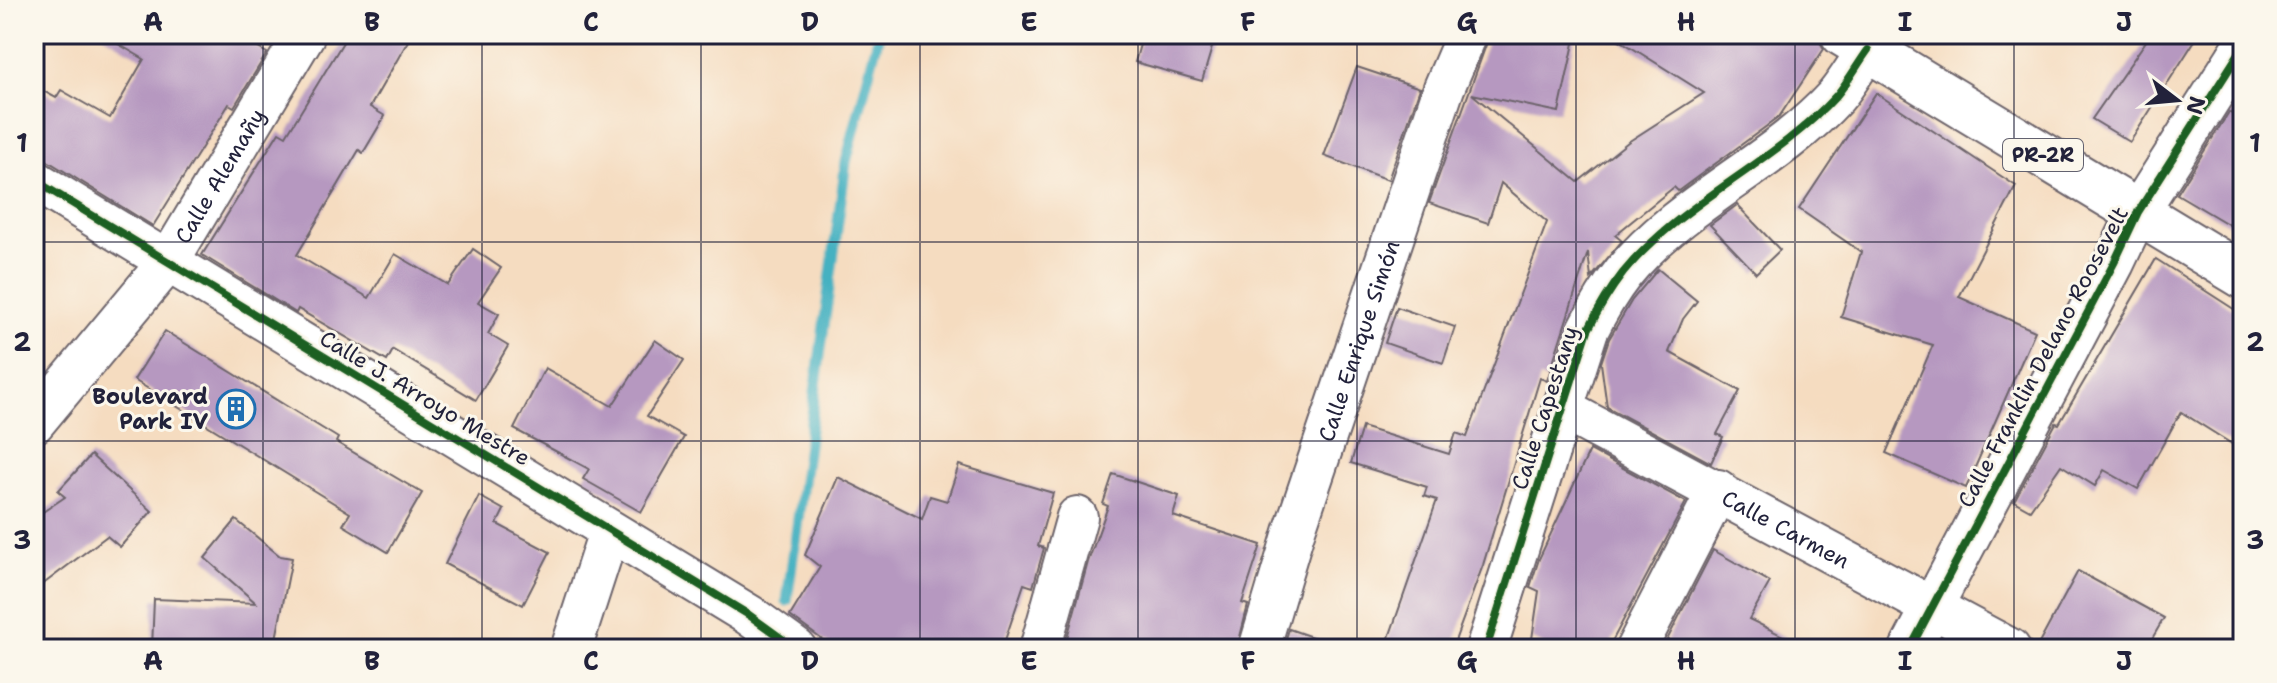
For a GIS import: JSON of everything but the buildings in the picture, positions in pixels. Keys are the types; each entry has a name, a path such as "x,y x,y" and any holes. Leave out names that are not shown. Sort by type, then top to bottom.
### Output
{"main road":[{"name":"PR-2R","path":"1855,42 2243,276"}],"street":[{"name":"Calle Alemañy","path":"34,423 168,262 305,34"},
{"name":"Calle Enrique Simón","path":"1259,649 1294,532 1439,103 1467,34"},
{"name":"Calle Capestany","path":"1486,649 1588,330 1607,295 1625,271 1695,207 1809,121 1837,94 1855,42"},
{"name":"Calle Franklin Delano Roosevelt","path":"1910,649 2138,212 2243,47"},
{"name":"Calle J. Arroyo Mestre","path":"34,180 749,615 796,649"},
{"name":"Calle Carmen","path":"1562,409 2010,649"},
{"path":"1636,649 1718,490"},
{"path":"1040,649 1077,517"},
{"path":"571,649 609,532"}],"waterway":[{"path":"787,601 846,162 879,34"}],"cycle path":[{"path":"1910,649 2138,212 2243,47"},
{"path":"1486,649 1588,330 1608,294 1623,273 1672,225 1811,120 1836,96 1868,50"},
{"path":"34,180 749,615 796,649"}],"place":[{"name":"Boulevard Park IV","path":"236,409"}]}
